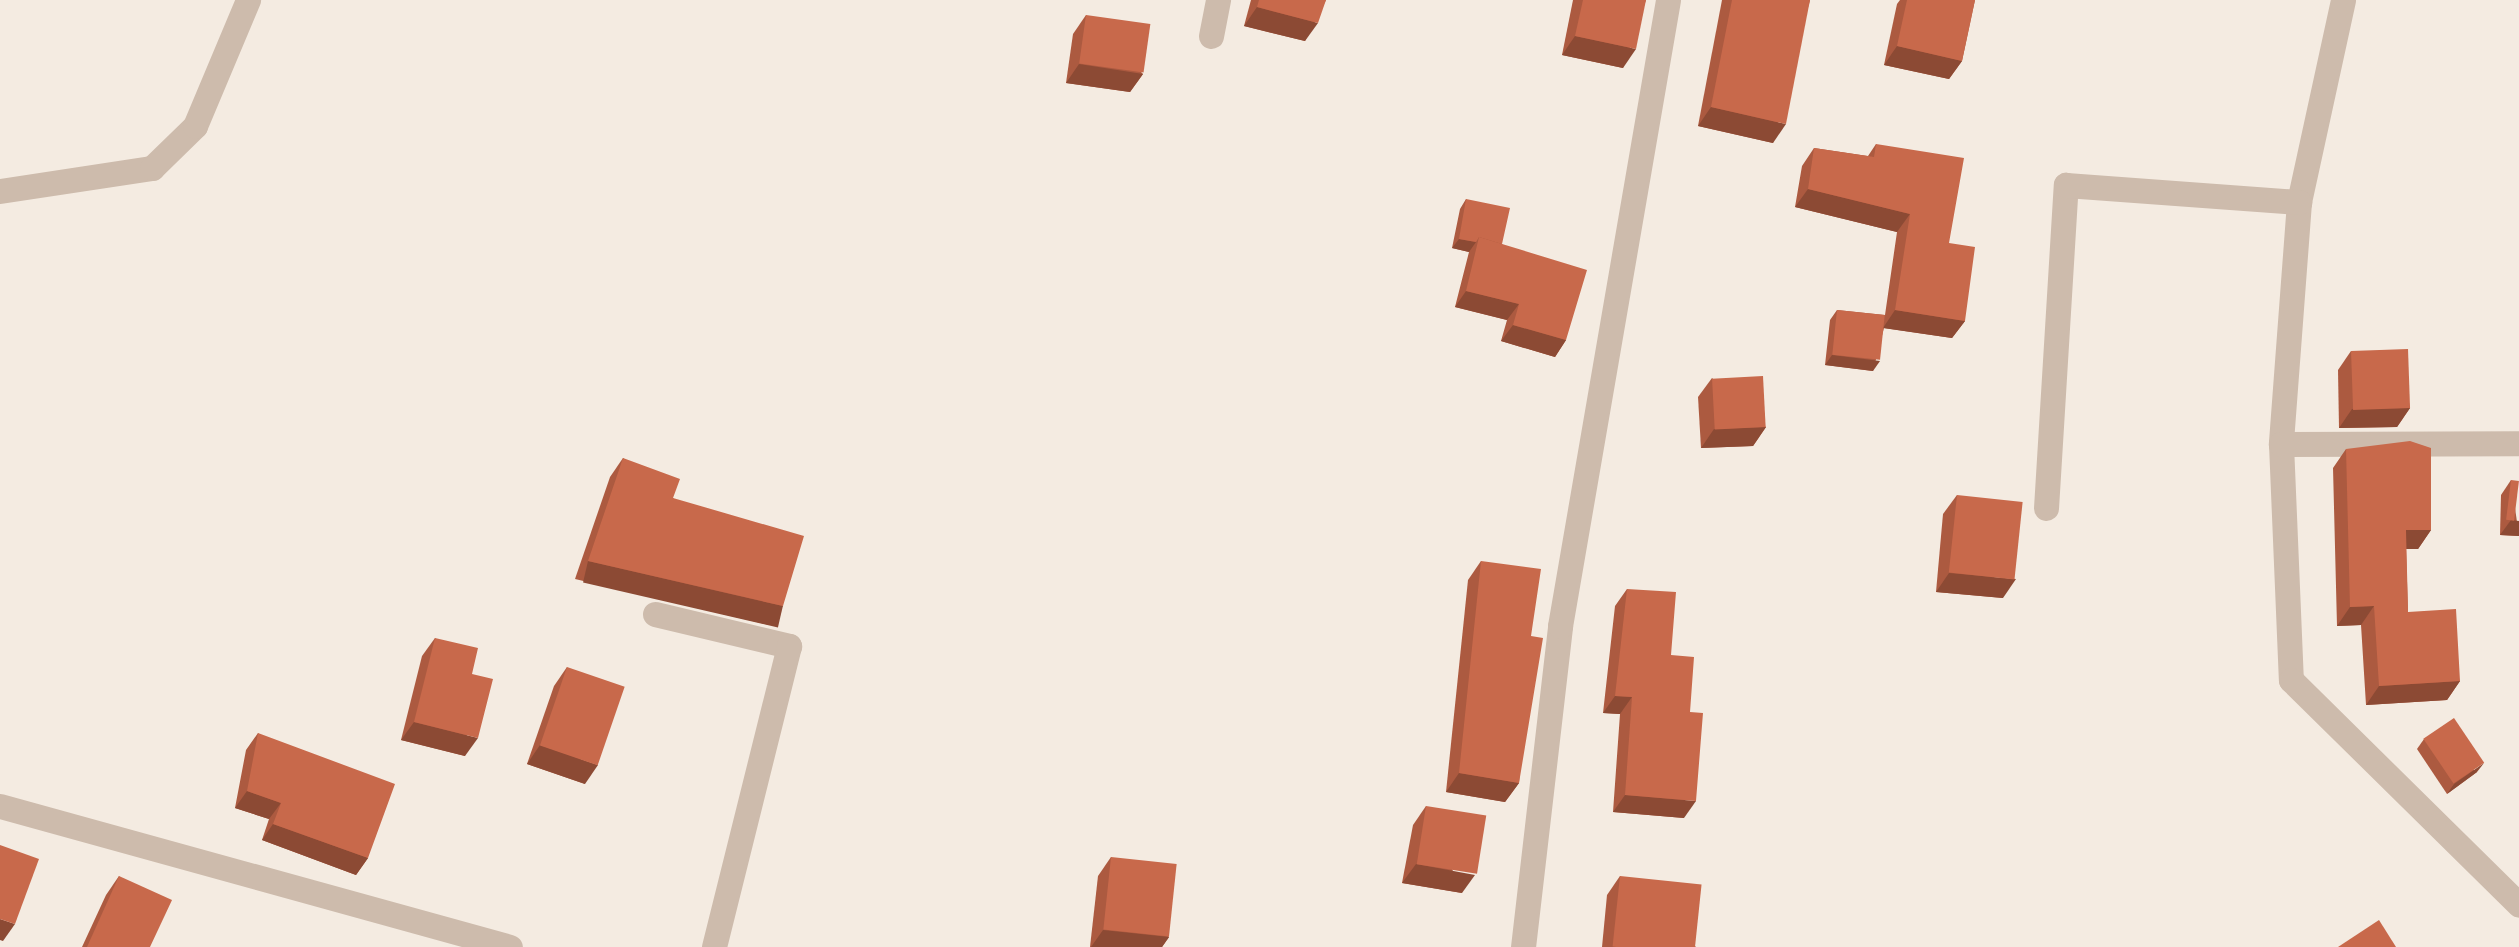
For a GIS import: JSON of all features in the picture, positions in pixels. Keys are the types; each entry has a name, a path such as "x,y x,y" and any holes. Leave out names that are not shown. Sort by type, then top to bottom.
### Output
{"street":[{"path":"0,191 152,168 195,126 248,0"},
{"path":"1211,36 1218,0"},
{"path":"1523,947 1560,626 1668,0"},
{"path":"2343,0 2299,202 2281,444 2291,680 2519,904"},
{"path":"2046,508 2066,185 2299,202"},
{"path":"2281,444 2519,442"},
{"path":"654,614 789,646 714,947"},
{"path":"0,806 510,947"}],"building":[{"path":"1259,0 1326,0 1318,23 1257,7"},
{"path":"1583,0 1646,0 1636,49 1575,36"},
{"path":"1732,0 1810,0 1786,124 1711,107"},
{"path":"1907,0 1975,0 1962,61 1897,46"},
{"path":"1086,15 1150,24 1144,73 1079,64"},
{"path":"1876,144 1964,158 1949,243 1975,247 1965,321 1895,310 1910,214 1808,189 1814,148 1874,157"},
{"path":"1466,199 1510,208 1502,244 1479,237 1476,242 1459,239"},
{"path":"1479,237 1587,270 1566,340 1513,325 1519,304 1466,291"},
{"path":"1837,310 1885,315 1880,360 1832,355"},
{"path":"2408,349 2410,408 2353,410 2351,351"},
{"path":"1763,376 1766,427 1715,430 1712,379"},
{"path":"2410,441 2431,448 2431,530 2406,530 2408,612 2456,609 2460,681 2379,686 2374,606 2350,607 2346,449"},
{"path":"623,458 680,479 673,498 804,536 783,606 588,561"},
{"path":"2511,480 2519,481 2514,521 2506,520"},
{"path":"1957,495 2023,502 2014,579 1949,573"},
{"path":"1481,561 1541,569 1531,636 1543,638 1519,783 1459,773"},
{"path":"1627,589 1676,592 1671,655 1694,657 1690,712 1703,713 1696,801 1625,795 1632,697 1615,696"},
{"path":"435,638 478,648 472,674 493,679 478,738 414,722"},
{"path":"567,667 625,687 598,765 540,745"},
{"path":"2454,718 2484,763 2454,783 2423,739"},
{"path":"258,733 395,784 368,858 273,824 281,803 247,791"},
{"path":"1426,806 1486,816 1477,874 1417,864"},
{"path":"0,845 39,859 15,924 0,919"},
{"path":"1111,857 1177,864 1169,936 1103,930"},
{"path":"119,876 172,900 150,947 87,947"},
{"path":"1620,876 1702,885 1695,947 1613,947"},
{"path":"2379,920 2396,947 2338,947"}]}
